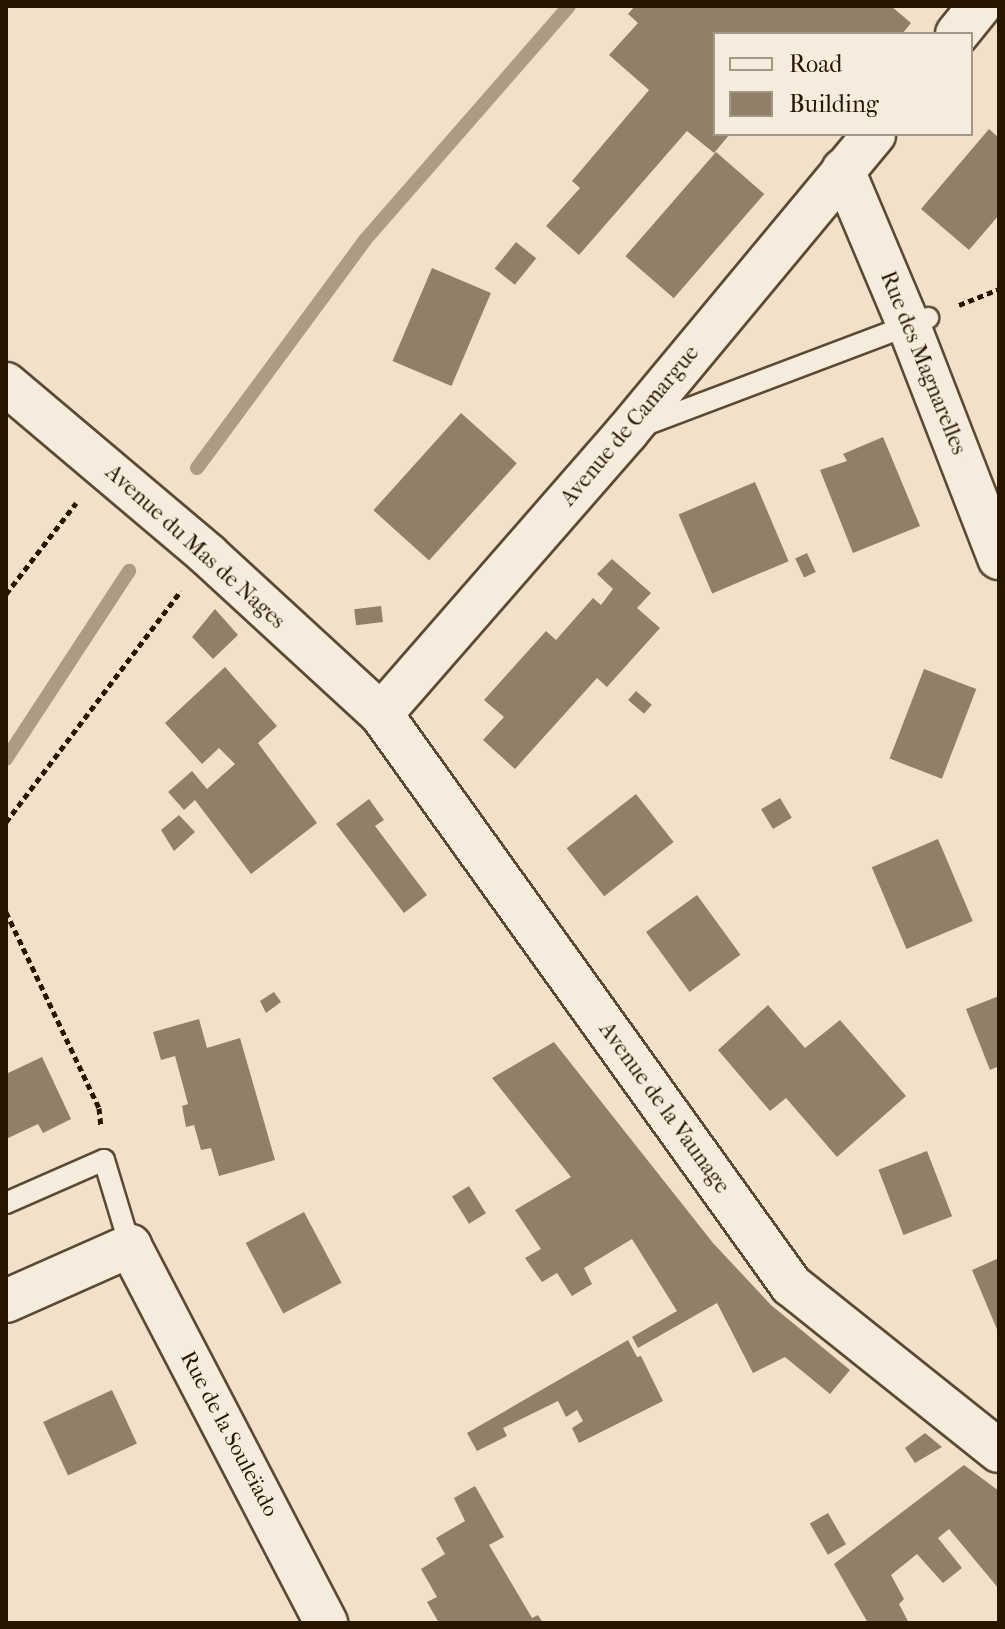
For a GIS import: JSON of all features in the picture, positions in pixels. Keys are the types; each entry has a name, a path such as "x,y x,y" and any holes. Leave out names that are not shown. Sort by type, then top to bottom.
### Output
{"street":[{"path":"959,32 980,6"},
{"name":"Avenue de Camargue","path":"381,714 627,432 872,136"},
{"name":"Rue des Magnarelles","path":"843,170 919,322 999,558"},
{"name":"Avenue du Mas de Nages","path":"6,384 208,555 381,714"},
{"name":"Avenue de la Vaunage","path":"381,714 791,1285 999,1451"},
{"path":"9,1293 130,1246"},
{"name":"Rue de la Souleïado","path":"130,1246 326,1623"}],"lane":[{"path":"627,432 919,322"},
{"path":"6,1203 104,1160"},
{"name":"Rue de la Souleïado","path":"104,1160 130,1246"}],"path":[{"path":"919,322 999,289"},
{"path":"6,594 105,466"},
{"path":"6,822 208,555"},
{"path":"6,912 99,1108 104,1160"}],"building":[{"path":"635,6 891,6 911,23 904,32 713,32 713,136 728,136 714,153 687,131 579,255 546,226 580,188 572,181 649,90 609,55 638,23 628,14"},
{"path":"989,129 999,138 999,215 969,250 921,209"},
{"path":"716,152 764,194 674,298 625,256"},
{"path":"516,242 536,258 515,285 495,268"},
{"path":"432,268 491,293 451,386 393,361"},
{"path":"461,413 517,463 429,561 373,510"},
{"path":"883,437 920,526 853,553 820,470 847,461 843,454"},
{"path":"755,482 789,561 712,594 679,514"},
{"path":"807,553 816,572 804,578 795,558"},
{"path":"612,559 651,593 637,608 660,628 607,687 597,678 515,769 483,740 504,717 484,700 546,631 556,640 593,598 601,605 613,589 597,574"},
{"path":"381,606 383,622 356,625 354,609"},
{"path":"215,609 238,635 213,659 192,637"},
{"path":"225,667 277,726 258,743 317,823 251,874 195,800 184,810 168,792 192,771 207,789 235,764 219,748 202,764 165,723"},
{"path":"924,669 976,689 942,779 890,759"},
{"path":"636,691 652,705 644,714 628,700"},
{"path":"636,794 674,842 604,896 567,848"},
{"path":"780,798 792,818 773,829 761,809"},
{"path":"369,799 384,820 375,826 427,895 404,913 336,824"},
{"path":"179,815 195,832 174,851 161,830"},
{"path":"938,839 973,921 906,949 872,867"},
{"path":"697,895 740,955 690,992 646,932"},
{"path":"274,992 281,1002 266,1013 260,1001"},
{"path":"999,996 999,1066 990,1070 966,1009"},
{"path":"768,1005 805,1048 840,1020 906,1096 837,1157 786,1098 770,1111 718,1050"},
{"path":"199,1019 207,1048 240,1038 275,1160 219,1176 211,1148 201,1150 194,1125 186,1127 182,1106 188,1104 175,1056 161,1060 153,1032"},
{"path":"554,1042 713,1243 771,1305 850,1370 830,1394 785,1357 753,1373 717,1303 638,1348 632,1337 677,1311 632,1239 584,1268 592,1284 572,1296 557,1273 542,1282 525,1258 541,1249 515,1210 571,1177 492,1078"},
{"path":"42,1057 71,1119 43,1133 38,1124 6,1139 6,1074"},
{"path":"927,1151 952,1216 904,1235 878,1170"},
{"path":"469,1186 486,1213 469,1224 452,1197"},
{"path":"304,1212 342,1283 283,1314 246,1243"},
{"path":"999,1258 999,1334 972,1270"},
{"path":"628,1340 637,1357 641,1356 663,1401 579,1443 572,1428 583,1421 577,1410 566,1417 558,1401 503,1428 507,1436 477,1451 467,1433"},
{"path":"112,1390 137,1443 68,1476 43,1422"},
{"path":"925,1433 942,1447 915,1463 905,1448"},
{"path":"964,1465 999,1491 999,1589 949,1529 938,1538 962,1568 943,1583 917,1554 891,1575 904,1599 899,1604 909,1623 868,1623 834,1564"},
{"path":"475,1486 504,1537 489,1545 532,1618 538,1615 543,1623 439,1623 427,1602 437,1597 421,1569 445,1554 436,1538 465,1521 454,1498"},
{"path":"828,1513 846,1544 828,1555 810,1524"}],"waterway":[{"path":"197,468 365,240 569,6"},
{"path":"6,759 129,571"}]}
